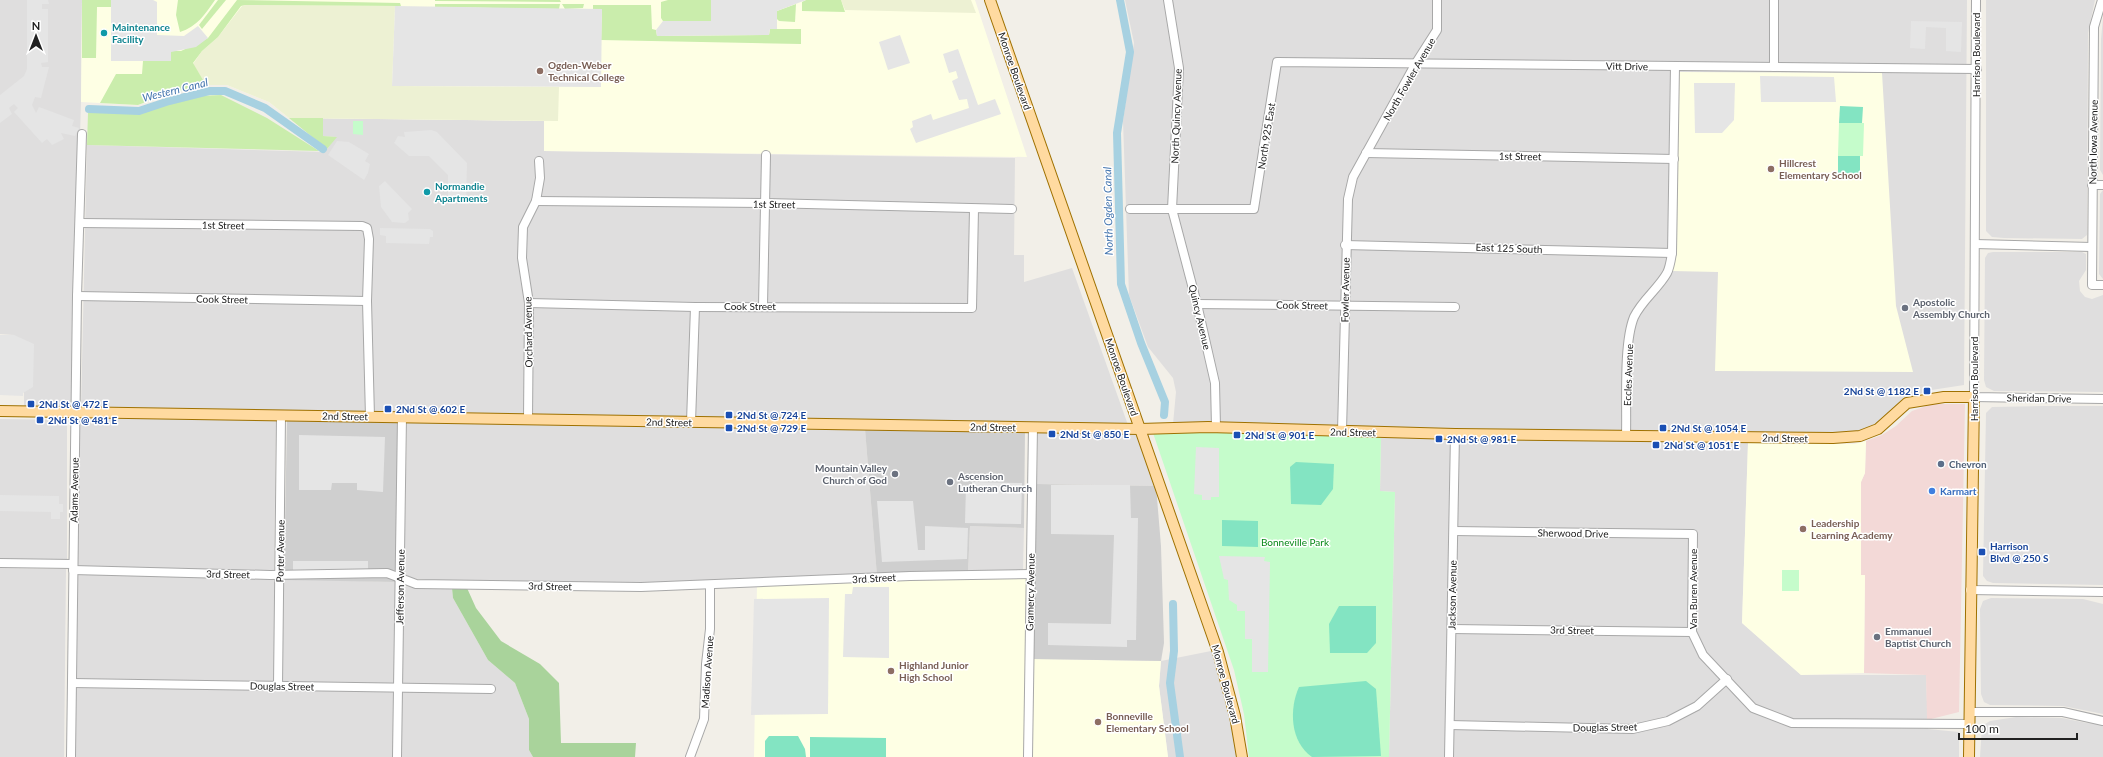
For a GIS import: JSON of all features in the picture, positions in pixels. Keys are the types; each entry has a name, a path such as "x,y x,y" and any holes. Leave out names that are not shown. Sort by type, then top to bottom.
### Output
{"main road":[{"name":"Monroe Boulevard","path":"990,0 1218,652 1235,716 1242,757"},
{"name":"2nd Street","path":"0,411 1140,429 1216,427 1455,434 1833,438 1860,436 1878,429 1907,403 1944,396 1974,397"},
{"name":"Harrison Boulevard","path":"1969,757 1970,590 1974,397"}],"street":[{"name":"North Quincy Avenue","path":"1168,0 1178,68 1172,209"},
{"name":"North Fowler Avenue","path":"1366,153 1416,63 1437,30 1437,0"},
{"path":"1774,0 1774,67"},
{"name":"Harrison Boulevard","path":"1974,397 1976,0"},
{"name":"North Iowa Avenue","path":"2102,0 2094,26 2092,285 2103,286"},
{"name":"North 925 East","path":"1172,209 1254,209 1277,62"},
{"name":"Vitt Drive","path":"1277,62 1976,69"},
{"name":"Eccles Avenue","path":"1626,435 1628,342 1634,317 1645,299 1660,284 1667,272 1672,253 1675,66"},
{"name":"Adams Avenue","path":"71,757 77,296 82,134"},
{"name":"1st Street","path":"1366,153 1674,159"},
{"name":"Fowler Avenue","path":"1342,431 1345,245 1348,199 1353,177 1366,153"},
{"path":"763,306 766,155"},
{"name":"Orchard Avenue","path":"528,419 529,303 522,258 523,227 536,201 540,178 539,161"},
{"path":"2092,185 2103,185"},
{"name":"1st Street","path":"536,201 766,203 1012,209"},
{"name":"Cook Street","path":"529,303 695,307 763,306 972,308 974,208"},
{"path":"1130,208 1172,209"},
{"name":"Quincy Avenue","path":"1172,209 1198,304 1214,383 1216,427"},
{"name":"1st Street","path":"80,223 362,226 367,228 369,239 367,302"},
{"path":"1975,244 2092,247"},
{"name":"East 125 South","path":"1345,245 1672,253"},
{"name":"Cook Street","path":"77,296 367,302"},
{"path":"367,302 370,417"},
{"name":"Cook Street","path":"1198,304 1455,307"},
{"path":"691,422 695,307"},
{"name":"Sheridan Drive","path":"1974,397 2103,399"},
{"name":"Porter Avenue","path":"278,686 281,416"},
{"name":"Jefferson Avenue","path":"397,757 402,417"},
{"name":"Gramercy Avenue","path":"1028,757 1033,427"},
{"name":"Jackson Avenue","path":"1449,757 1455,434"},
{"name":"Sherwood Drive","path":"1454,531 1693,534"},
{"name":"Van Buren Avenue","path":"1693,534 1692,632 1703,655 1727,679"},
{"name":"3rd Street","path":"0,564 279,574 387,573 416,584 640,587 910,576 1030,574"},
{"name":"Madison Avenue","path":"690,757 704,719 706,664 710,629 710,585"},
{"path":"1970,590 2103,592"},
{"name":"3rd Street","path":"1452,628 1692,632"},
{"path":"1727,679 1753,708 1792,723 1970,724"},
{"name":"Douglas Street","path":"1450,725 1633,729 1668,721 1697,706 1727,679"},
{"name":"Douglas Street","path":"72,683 492,689"},
{"path":"1970,712 2063,712 2103,721"}],"shaded area":[{"path":"0,0 82,0 81,102 72,407 24,406 24,393 14,335 0,334"},
{"path":"27,0 48,0 49,4 42,4 42,9 48,9 48,62 41,63 42,67 49,67 41,98 35,97 32,105 36,113 39,107 74,120 72,126 79,128 75,136 61,133 64,139 52,145 47,139 42,143 14,112 18,108 14,104 9,108 12,114 0,123 0,95 24,76 27,69"},
{"name":"Ogden-Weber Technical College","path":"82,0 975,0 1027,157 544,151 544,121 289,118 269,102 227,85 206,85 169,93 138,105 81,102"},
{"path":"111,0 153,0 157,2 157,35 184,36 198,26 208,38 196,47 171,52 171,61 111,61"},
{"path":"711,0 806,0 777,11 777,29 770,29 769,35 657,36 656,30 663,21 711,21"},
{"path":"841,0 971,0 976,13 845,10"},
{"path":"1125,0 1967,0 1964,385 1925,391 1907,401 1870,429 1848,434 1173,424 1176,392 1173,378 1148,347 1129,295 1123,121 1134,43"},
{"path":"1986,0 2095,0 2088,33 2087,235 2082,239 1992,237 1986,231"},
{"path":"242,6 395,6 392,86 559,87 558,121 289,118 269,102 227,85 206,85 193,64 202,51 218,37"},
{"path":"395,6 602,9 601,87 392,86"},
{"path":"2103,18 2103,175 2100,170 2101,39"},
{"path":"1911,21 1962,22 1961,52 1946,51 1946,28 1926,27 1925,49 1910,48"},
{"path":"900,35 910,63 888,70 879,42"},
{"path":"958,49 978,105 995,99 1001,114 916,143 910,129 913,127 912,121 931,114 933,120 969,108 967,99 959,100 952,81 958,78 956,71 949,73 943,54"},
{"path":"1678,72 1882,73 1896,306 1913,372 1715,371 1718,272 1672,271 1677,253"},
{"path":"1760,76 1834,77 1836,102 1761,102"},
{"path":"1694,83 1735,83 1734,120 1722,133 1695,133"},
{"path":"323,118 544,121 544,151 1015,158 1014,255 1024,255 1024,282 1072,268 1128,425 81,407 87,145 325,152 336,137 323,136"},
{"path":"431,130 437,132 467,163 466,202 453,201 448,204 448,175 429,156 409,156 394,143 398,136 405,137 404,132"},
{"path":"337,141 349,142 369,154 365,161 370,164 368,173 364,180 328,155"},
{"path":"385,181 412,209 408,213 409,220 405,223 392,222 381,207 379,186"},
{"path":"2103,190 2103,279 2099,274 2100,194"},
{"path":"380,228 430,229 433,231 433,237 430,237 429,244 386,243 386,236 380,235"},
{"path":"2082,252 2086,254 2086,270 2079,281 2080,291 2085,297 2092,299 2103,295 2103,392 1994,391 1986,387 1984,380 1985,258 1988,253"},
{"path":"0,335 14,335 34,344 33,387 23,393 23,396 0,395"},
{"path":"1932,404 1965,404 1959,712 1927,720 1926,675 1864,673 1865,576 1861,575 1861,482 1865,473 1866,441 1882,435 1896,426 1912,411"},
{"path":"2103,406 2103,585 1993,583 1987,581 1983,576 1986,413 1992,407"},
{"path":"80,418 276,420 274,573 76,568"},
{"path":"0,419 67,420 67,561 0,561"},
{"path":"287,419 398,422 396,582 284,580"},
{"path":"407,422 865,429 877,576 639,585 440,582 404,577"},
{"path":"865,429 1025,431 1024,528 970,526 968,573 877,576"},
{"path":"1038,432 1137,432 1156,486 1037,484"},
{"path":"299,435 385,437 383,492 357,490 357,483 332,483 331,490 299,490"},
{"path":"1381,436 1748,443 1742,623 1801,675 1926,675 1928,729 1959,732 1959,757 1389,757 1395,492 1380,491"},
{"name":"Leadership Learning Academy","path":"1866,441 1865,473 1861,482 1861,575 1865,575 1864,673 1801,675 1742,623 1748,443 1854,444"},
{"path":"1196,447 1219,448 1219,497 1211,497 1211,500 1202,500 1202,495 1194,494"},
{"path":"972,482 1022,483 1021,524 965,523 966,486 972,487"},
{"path":"1037,484 1156,486 1161,546 1164,643 1161,661 1032,659"},
{"path":"1051,485 1130,485 1131,518 1138,518 1136,640 1127,640 1127,647 1048,645 1048,623 1111,624 1114,535 1051,534"},
{"path":"0,495 59,496 59,504 63,504 63,512 60,512 60,519 51,519 51,512 0,511"},
{"path":"877,501 913,501 918,550 925,550 925,526 968,528 967,559 882,562"},
{"path":"970,526 1024,528 1023,570 968,573"},
{"path":"1219,556 1265,557 1264,561 1270,562 1268,672 1252,672 1252,639 1245,639 1245,611 1237,611 1237,605 1229,600 1228,580 1224,579"},
{"path":"293,561 368,561 368,574 293,573"},
{"path":"0,568 66,569 64,757 0,757"},
{"path":"76,573 396,582 393,757 75,757"},
{"name":"Highland Junior High School","path":"1027,577 1024,757 754,757 757,585"},
{"path":"402,586 452,588 453,598 488,660 515,683 529,719 529,750 533,757 400,757"},
{"path":"853,587 889,587 889,658 843,657 845,594 852,594"},
{"path":"829,598 828,714 751,715 754,599"},
{"path":"1991,598 2083,599 2103,604 2103,714 2063,706 1990,705 1984,702 1981,694 1980,609 1983,601"},
{"path":"1216,650 1238,757 1168,757 1159,686 1161,661"},
{"name":"Bonneville Elementary School","path":"1032,659 1161,661 1159,686 1168,757 1031,757"},
{"path":"2016,717 2062,718 2087,723 2103,724 2103,757 1980,757 1982,726 1990,721"}],"green space":[{"path":"82,0 111,0 111,7 97,7 96,58 82,58"},
{"path":"178,0 215,0 196,23 180,32 176,15"},
{"path":"218,0 226,0 202,29 199,25"},
{"path":"237,0 400,3 401,6 241,6 218,37 202,51 193,63 206,85 169,93 138,105 100,103 116,74 142,74 143,61 171,61 171,51 181,51 208,38"},
{"path":"560,0 561,2 435,1"},
{"path":"668,0 711,0 712,21 663,21 661,18 661,2"},
{"path":"806,0 841,0 845,12 802,11 802,2"},
{"path":"435,4 560,4 559,9 435,7"},
{"path":"562,4 584,4 583,8 565,9"},
{"path":"796,4 795,22 779,21 777,19 777,11"},
{"path":"593,5 651,5 652,29 656,30 657,36 769,35 770,29 801,29 801,44 601,40 602,9 593,9"},
{"path":"221,95 267,118 319,151 87,145 88,113 138,113 198,96"},
{"path":"1840,106 1863,107 1862,123 1839,123"},
{"path":"289,118 323,118 323,136 337,137 327,149"},
{"path":"353,121 363,121 363,135 353,134"},
{"path":"1839,123 1864,123 1863,156 1838,156"},
{"path":"1838,156 1860,156 1860,174 1838,174"},
{"name":"Bonneville Park","path":"1152,430 1381,436 1380,491 1395,492 1389,757 1249,757 1244,714 1234,670"},
{"path":"1296,462 1334,464 1333,489 1321,505 1291,504 1290,467"},
{"path":"1222,520 1258,521 1258,547 1222,546"},
{"path":"1782,570 1799,570 1799,591 1782,591"},
{"path":"452,588 467,588 476,608 501,641 540,664 559,683 561,743 636,743 635,757 533,757 529,750 529,719 515,683 488,660 453,598"},
{"path":"1339,606 1376,606 1376,643 1367,653 1330,653 1329,624"},
{"path":"1366,681 1376,689 1381,756 1312,757 1299,743 1294,725 1294,705 1299,687"},
{"path":"769,736 798,736 805,749 806,757 765,757 765,741"},
{"path":"810,737 886,738 886,757 810,757"}],"waterway":[{"name":"North Ogden Canal","path":"1120,0 1130,52 1117,133 1121,284 1141,343 1165,402 1164,415"},
{"name":"Western Canal","path":"89,109 139,111 169,101 209,91 225,91 265,108 323,149"},
{"name":"North Ogden Canal","path":"1173,604 1174,651 1170,683 1180,757"}],"place":[{"name":"Maintenance Facility","path":"104,33"},
{"name":"Ogden-Weber Technical College","path":"540,71"},
{"name":"Hillcrest Elementary School","path":"1771,169"},
{"name":"Normandie Apartments","path":"427,192"},
{"name":"Apostolic Assembly Church","path":"1905,308"},
{"name":"2Nd St @ 1182 E","path":"1927,391"},
{"name":"2Nd St @ 472 E","path":"31,404"},
{"name":"2Nd St @ 602 E","path":"388,409"},
{"name":"2Nd St @ 724 E","path":"729,415"},
{"name":"2Nd St @ 481 E","path":"40,420"},
{"name":"2Nd St @ 729 E","path":"729,428"},
{"name":"2Nd St @ 1054 E","path":"1663,428"},
{"name":"2Nd St @ 850 E","path":"1052,434"},
{"name":"2Nd St @ 901 E","path":"1237,435"},
{"name":"2Nd St @ 981 E","path":"1439,439"},
{"name":"2Nd St @ 1051 E","path":"1656,445"},
{"name":"Chevron","path":"1941,464"},
{"name":"Mountain Valley Church of God","path":"895,474"},
{"name":"Ascension Lutheran Church","path":"950,482"},
{"name":"Karmart","path":"1932,491"},
{"name":"Leadership Learning Academy","path":"1803,529"},
{"name":"Harrison Blvd @ 250 S","path":"1982,552"},
{"name":"Emmanuel Baptist Church","path":"1877,637"},
{"name":"Highland Junior High School","path":"891,671"},
{"name":"Bonneville Elementary School","path":"1098,722"}]}
